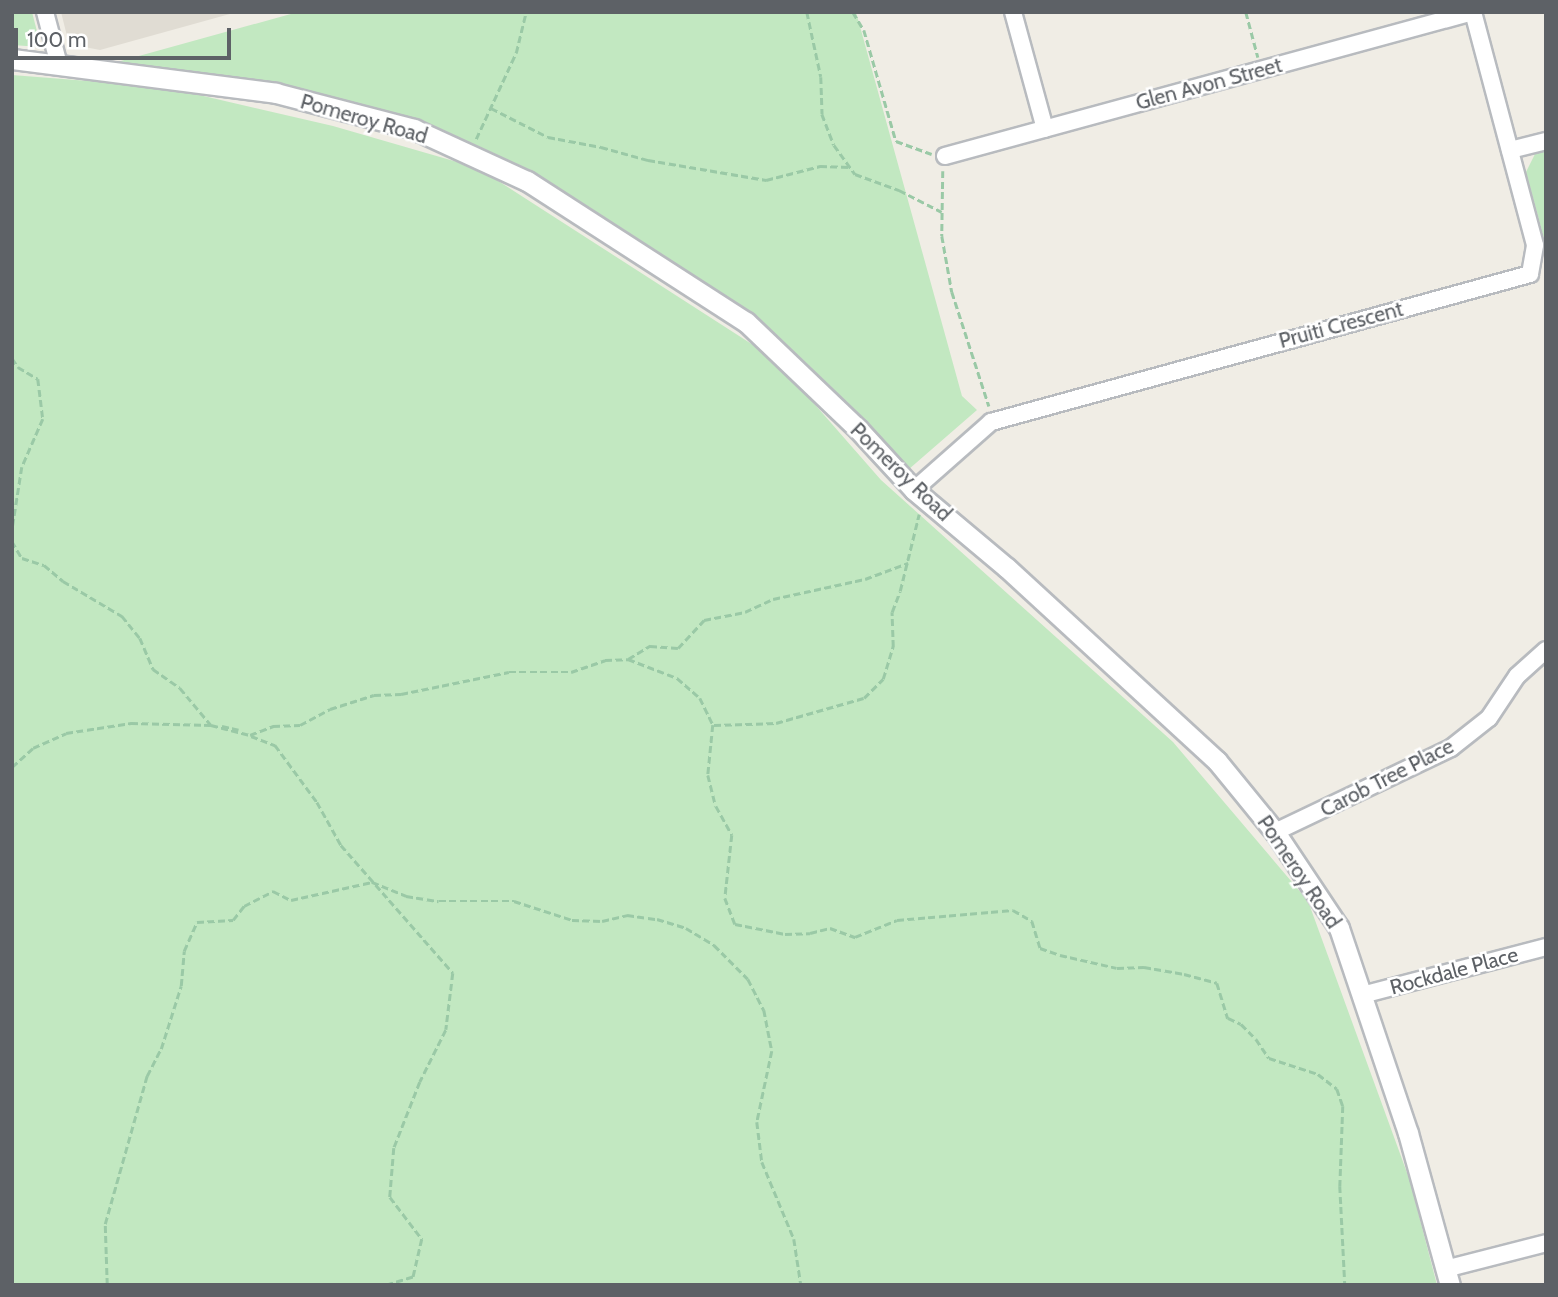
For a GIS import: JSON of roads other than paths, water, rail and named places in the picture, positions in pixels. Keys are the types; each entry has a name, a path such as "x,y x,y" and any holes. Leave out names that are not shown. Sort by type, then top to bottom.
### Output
{"street":[{"path":"45,12 59,65"},
{"path":"1013,12 1045,129"},
{"name":"Glen Avon Street","path":"945,156 1473,12"},
{"name":"Pruiti Crescent","path":"920,494 994,421 1530,274 1535,245 1473,12"},
{"name":"Pomeroy Road","path":"12,59 276,93 414,129 527,181 746,322 858,429 920,494 1007,568 1217,761 1275,832 1339,928 1408,1133 1448,1277"},
{"path":"1510,150 1546,141"},
{"name":"Carob Tree Place","path":"1275,832 1451,748 1489,718 1517,676 1546,650"},
{"name":"Rockdale Place","path":"1362,995 1546,947"},
{"path":"1448,1277 1546,1243"}]}
